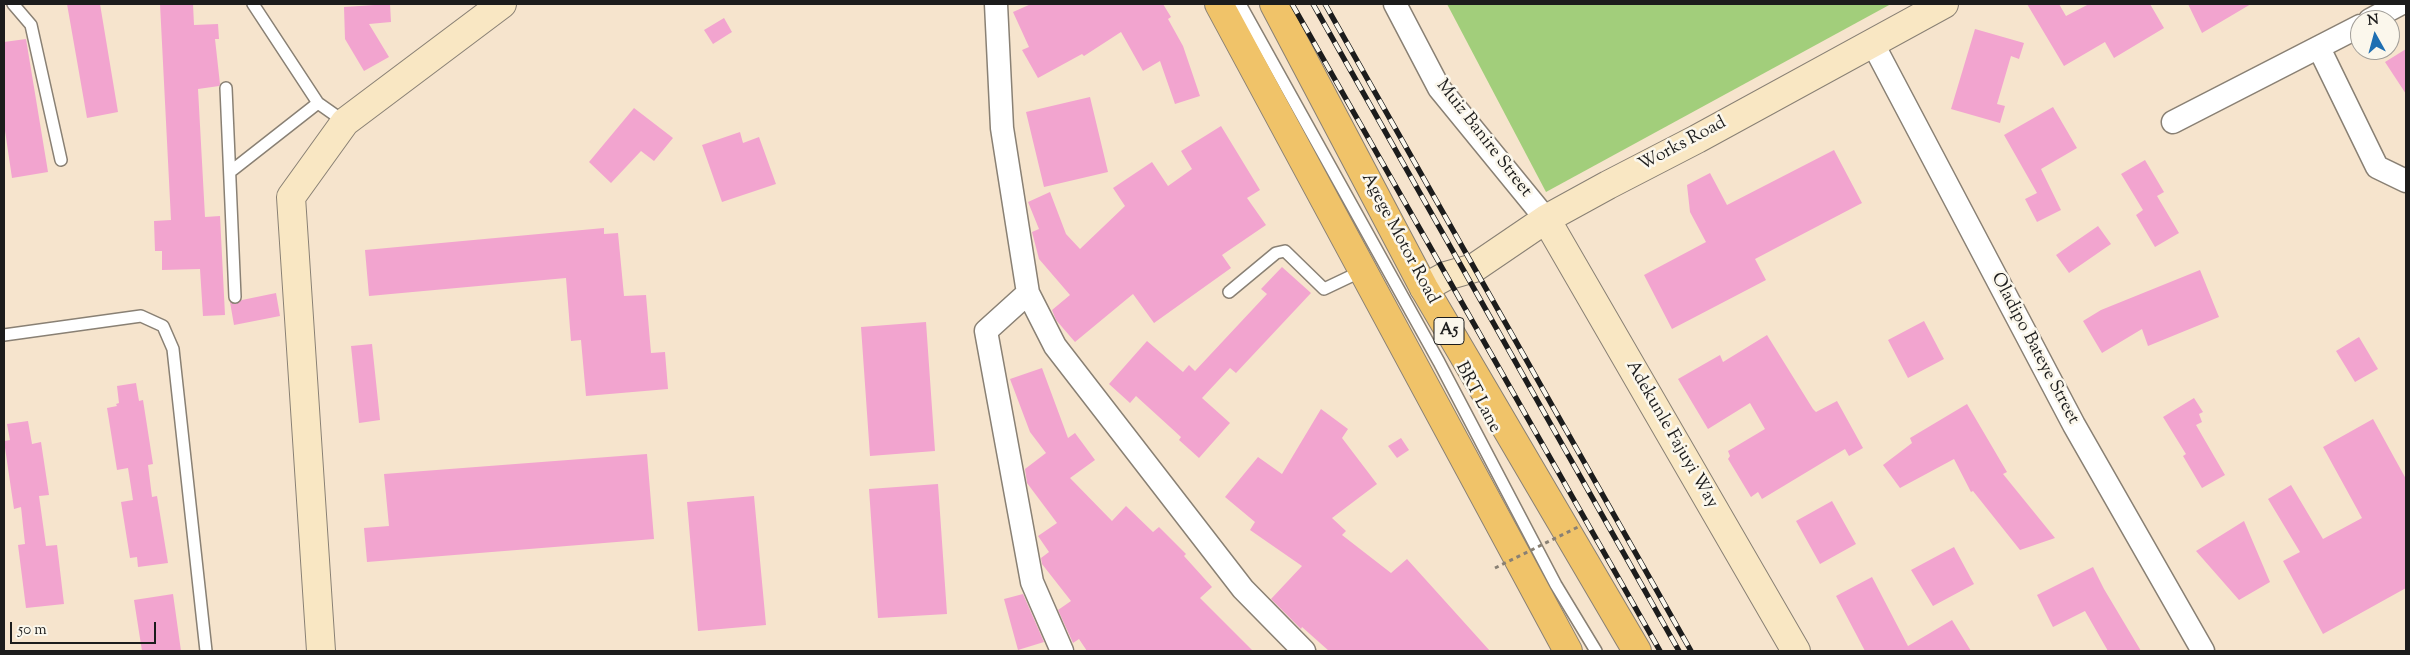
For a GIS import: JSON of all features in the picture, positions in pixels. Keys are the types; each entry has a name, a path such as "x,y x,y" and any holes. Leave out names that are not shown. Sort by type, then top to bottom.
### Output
{"highway":[{"path":"1219,4 1568,651"},
{"name":"Agege Motor Road","path":"1274,4 1424,288 1637,651"}],"street":[{"path":"321,651 291,196 345,122 502,4"},
{"path":"996,4 1002,128 1028,293 1055,346 1243,589 1304,651"},
{"name":"Muiz Banire Street","path":"1395,4 1438,88 1546,219"},
{"name":"Works Road","path":"1424,288 1446,276 1474,268 1546,219 1944,4"},
{"path":"2389,10 2400,4"},
{"path":"2173,122 2350,31"},
{"name":"Oladipo Bateye Street","path":"1872,42 2074,425 2203,651"},
{"path":"2319,48 2377,167 2406,181"},
{"name":"Adekunle Fajuyi Way","path":"1546,219 1796,651"},
{"path":"1028,293 986,332 1032,582 1062,651"}],"lane":[{"path":"13,4 31,25 61,160"},
{"path":"253,4 318,103 345,122"},
{"name":"BRT Lane","path":"1240,4 1439,362 1556,585 1596,651"},
{"path":"226,88 235,297"},
{"path":"230,172 318,103"},
{"path":"1229,292 1276,253 1285,251 1324,289 1364,270"},
{"path":"4,335 140,316 163,326 172,349 206,651"}],"path":[{"path":"1495,568 1580,526"}],"green space":[{"path":"1447,4 1891,4 1546,192"}],"building":[{"path":"67,4 100,4 118,112 87,118"},
{"path":"160,4 193,4 194,25 218,24 219,39 215,39 220,84 219,86 198,89 205,217 220,216 225,315 203,316 200,269 162,270 162,251 155,251 154,221 171,220"},
{"path":"390,4 391,22 369,24 389,57 364,71 345,39 344,7"},
{"path":"1031,4 1163,4 1171,17 1168,19 1183,46 1200,96 1175,104 1160,61 1143,71 1121,32 1084,56 1082,54 1038,78 1022,50 1029,47 1013,12"},
{"path":"2027,4 2059,4 2066,16 2089,4 2150,4 2164,28 2114,58 2105,42 2064,66"},
{"path":"2188,4 2251,4 2202,33"},
{"path":"724,18 732,32 713,44 704,30"},
{"path":"1975,29 2024,43 2019,59 2011,56 1997,104 2005,106 2000,123 1951,109"},
{"path":"26,39 48,172 12,178 4,124 4,42"},
{"path":"2406,49 2406,94 2385,62 2388,60 2400,60 2400,53"},
{"path":"1090,97 1108,172 1044,187 1026,112"},
{"path":"2053,107 2077,148 2041,169 2061,210 2037,222 2025,199 2037,193 2004,135"},
{"path":"634,108 673,138 654,161 641,151 611,183 589,162"},
{"path":"1221,126 1260,190 1247,198 1266,225 1222,255 1231,268 1154,323 1133,294 1075,342 1056,320 1052,310 1070,295 1039,259 1032,232 1039,229 1028,202 1050,192 1066,234 1080,249 1125,206 1113,188 1152,162 1168,186 1192,169 1181,151"},
{"path":"740,132 743,143 759,137 776,184 722,202 702,145"},
{"path":"1834,150 1862,203 1755,259 1766,280 1672,329 1644,275 1706,242 1690,212 1687,185 1710,173 1727,205"},
{"path":"2145,160 2164,192 2157,196 2179,233 2155,247 2136,215 2143,210 2121,174"},
{"path":"2098,226 2111,244 2069,273 2056,255"},
{"path":"604,228 604,234 618,233 624,296 646,295 651,353 665,352 668,389 586,396 581,340 571,341 566,278 369,296 365,250"},
{"path":"1282,267 1311,293 1236,373 1230,368 1202,398 1230,423 1199,458 1179,440 1181,437 1136,396 1130,403 1109,384 1147,341 1183,372 1189,365 1195,371 1267,294 1261,289"},
{"path":"2200,270 2219,317 2148,346 2142,329 2102,353 2083,321 2101,310"},
{"path":"276,293 280,316 234,325 230,302 236,304 242,300"},
{"path":"1924,321 1944,359 1908,378 1888,340"},
{"path":"926,322 935,451 870,456 861,327"},
{"path":"1767,335 1813,409 1816,412 1837,401 1863,448 1849,456 1845,449 1762,499 1758,492 1751,497 1728,459 1730,456 1728,451 1765,429 1750,403 1708,429 1678,379 1720,355 1723,362"},
{"path":"2359,337 2378,369 2355,382 2336,351"},
{"path":"372,344 380,420 359,423 351,346"},
{"path":"1042,368 1068,438 1075,433 1095,460 1070,478 1112,521 1126,506 1153,532 1159,527 1186,554 1184,556 1212,587 1200,598 1253,651 1087,651 1079,639 1073,643 1058,610 1071,601 1042,564 1041,558 1049,552 1038,536 1057,523 1027,483 1025,469 1046,453 1030,432 1010,379"},
{"path":"136,383 139,401 143,400 153,464 148,465 152,497 157,496 168,563 138,567 137,557 130,558 121,502 133,500 128,468 117,470 107,408 117,406 116,404 119,403 117,386"},
{"path":"2194,398 2203,412 2199,414 2202,422 2196,425 2225,475 2202,488 2183,456 2186,454 2163,417"},
{"path":"1967,404 2007,472 2003,474 2055,538 2020,550 1973,491 1971,492 1954,459 1900,488 1883,465 1912,443 1910,438"},
{"path":"1321,409 1348,429 1342,438 1377,484 1332,518 1346,531 1342,535 1391,573 1407,559 1490,651 1329,651 1302,627 1301,629 1271,599 1302,566 1250,530 1255,522 1225,497 1258,457 1282,474"},
{"path":"2373,419 2406,479 2406,588 2323,634 2283,561 2300,552 2268,499 2291,485 2323,539 2362,518 2323,447"},
{"path":"28,421 32,444 41,442 49,495 39,496 46,546 57,545 64,604 26,608 18,545 25,544 21,507 14,509 4,441 10,440 7,424"},
{"path":"1401,438 1409,450 1397,458 1388,446"},
{"path":"647,454 654,539 367,562 364,528 389,526 384,474"},
{"path":"938,484 947,614 878,618 869,489"},
{"path":"754,496 766,625 698,631 687,502"},
{"path":"1832,501 1856,544 1820,564 1796,521"},
{"path":"2244,521 2270,582 2239,600 2196,551"},
{"path":"1954,547 1974,584 1933,606 1911,570"},
{"path":"2093,567 2141,651 2108,651 2085,611 2053,627 2037,595"},
{"path":"1872,577 1908,646 1952,620 1971,651 1865,651 1836,596"},
{"path":"173,594 181,651 142,651 134,600"},
{"path":"1023,594 1044,642 1018,650 1004,599"}],"railway":[{"path":"1292,4 1660,651"},
{"path":"1313,4 1679,651"},
{"path":"1325,4 1691,651"}]}
